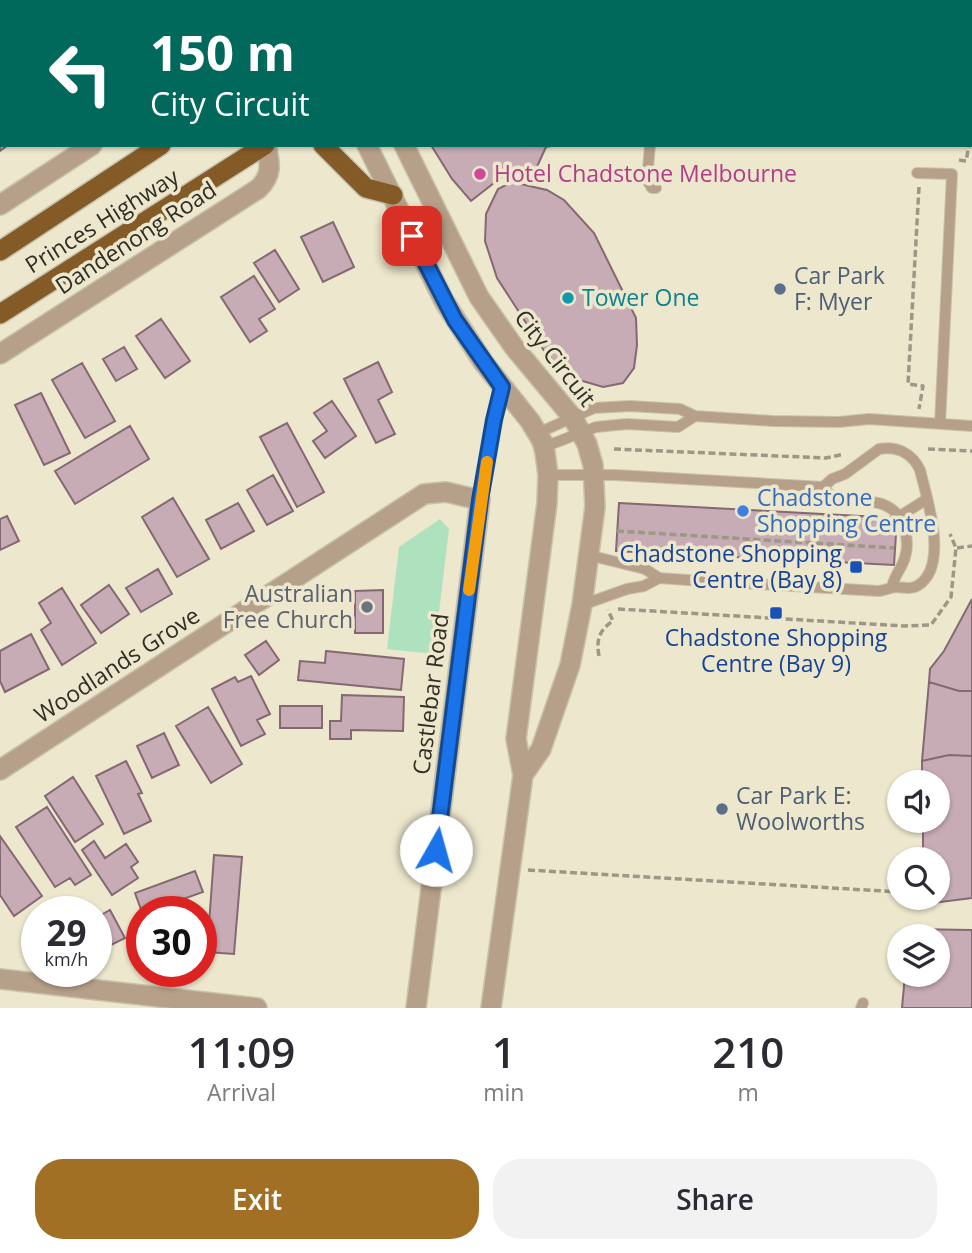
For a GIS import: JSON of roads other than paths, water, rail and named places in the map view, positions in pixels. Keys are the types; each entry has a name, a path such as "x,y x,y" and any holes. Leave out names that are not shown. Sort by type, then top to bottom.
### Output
{"highway":[{"name":"Princes Highway","path":"0,251 158,147"},
{"name":"Princes Highway","path":"0,314 263,147"},
{"path":"325,147 366,188 393,195"}],"street":[{"path":"0,205 89,147"},
{"name":"Dandenong Road","path":"0,354 258,188 268,179 271,168 266,147"},
{"name":"City Circuit","path":"368,147 444,302 468,340 541,440 548,475 546,512 516,739 523,775 491,1008"},
{"name":"City Circuit","path":"405,147 479,297 514,347 577,425 589,451 594,475 594,507 582,604 570,665 541,748 523,775"},
{"name":"Woodlands Grove","path":"0,770 424,494 446,492 480,500"},
{"name":"Castlebar Road","path":"416,1008 480,500"},
{"path":"0,979 257,1008"}],"lane":[{"path":"650,147 647,180 652,188 656,188"},
{"path":"918,173 952,174 940,424"},
{"name":"Castlebar Road","path":"480,500 502,387"},
{"path":"541,440 577,425 594,408 630,406 680,409 695,416 800,423 869,419 972,426"},
{"path":"869,419 870,407"},
{"path":"541,440 577,425 678,427 695,416"},
{"path":"588,555 628,567 645,569 659,578 879,591 892,587 917,586 928,575 936,538 916,460 894,448 878,449 823,487"},
{"path":"548,475 823,487 835,500 883,504 900,516 907,548 905,560 894,574 892,587"},
{"path":"900,516 927,499"},
{"path":"582,604 644,586 659,578"}],"place":[{"name":"Hotel Chadstone Melbourne","path":"480,174"},
{"name":"Car Park F: Myer","path":"780,289"},
{"name":"Tower One","path":"568,298"},
{"name":"Chadstone Shopping Centre","path":"743,511"},
{"name":"Chadstone Shopping Centre (Bay 8)","path":"856,567"},
{"name":"Australian Free Church","path":"367,607"},
{"name":"Chadstone Shopping Centre (Bay 9)","path":"776,613"},
{"name":"Car Park E: Woolworths","path":"722,809"}]}
